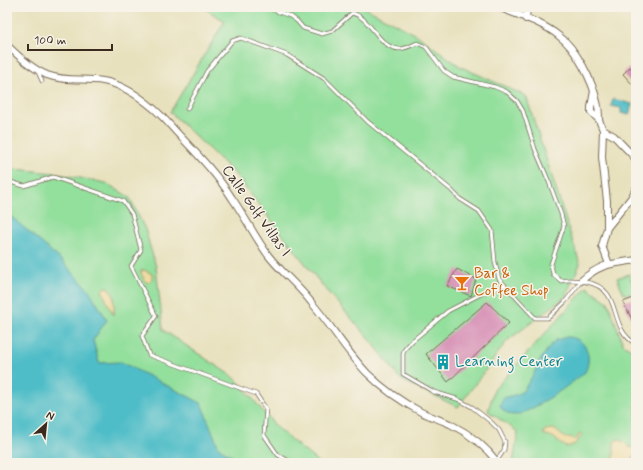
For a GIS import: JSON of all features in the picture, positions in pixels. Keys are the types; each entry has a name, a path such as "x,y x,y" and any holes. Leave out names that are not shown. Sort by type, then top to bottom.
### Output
{"street":[{"path":"498,7 541,25 560,36 570,47 588,76 597,101 599,120 603,130 602,157 607,201 606,228 602,246 609,264"},
{"path":"526,19 527,7"},
{"name":"Calle Golf Villas I","path":"7,44 25,62 48,75 65,80 104,81 121,87 153,108 211,169 232,198 268,255 310,299 368,374 383,388 404,402 422,412 454,426 471,436 490,452 497,462"},
{"path":"603,130 614,136 636,159"},
{"path":"606,228 631,198 636,189"},
{"path":"582,281 599,267 636,260"}],"lane":[{"path":"265,7 290,16 303,28 322,34 332,31 352,13 359,15 384,42 398,49 417,43 426,47 444,71 453,77 495,87 508,92 517,101 523,111 535,149 549,182 564,226 551,264 553,274 561,281 570,279 582,281 593,283 602,288 610,296 617,321 625,336 636,344"},
{"path":"187,109 207,71 232,41 241,38 287,55 325,79 368,122 450,189 460,199 479,211 492,230 495,262 500,279 535,318 548,318 565,302 582,281"},
{"path":"37,70 42,81"},
{"path":"7,181 24,186 53,177 123,201 132,214 141,250 131,266 156,316 142,336 149,355 256,394 266,409 264,435 278,455 293,463"},
{"path":"497,462 504,450 505,442 500,430 472,407 457,399 434,392 403,374 403,354 404,350 412,341 448,311 481,294 505,285"}],"green space":[{"path":"202,7 363,7 415,34 461,67 526,96 580,264 565,297 507,341 458,407 401,380 373,343 326,290 234,173 170,112 225,21"},
{"path":"7,165 15,169 54,173 106,183 129,197 145,229 156,267 163,330 236,379 278,429 319,463 222,463 93,371 7,227"},
{"path":"629,274 636,293 624,294 617,278"},
{"path":"587,287 608,302 623,344 636,352 636,463 513,463 518,432 488,411 494,390"}],"sand":[{"path":"144,270 152,274 152,279 148,283 145,281 141,273 141,271"},
{"path":"105,287 109,288 114,296 114,315 102,290"},
{"path":"553,429 565,438 571,437 575,440 580,433 582,435 575,444 567,447 553,437 543,434 545,430"},
{"path":"618,439 629,447 634,447 636,445 636,453 630,463 614,463 614,442"}],"water":[{"path":"613,99 632,104 629,115 621,113 621,108 611,106"},
{"path":"7,213 60,259 89,290 107,320 93,340 99,363 121,362 201,403 219,448 244,463 7,463"},
{"path":"567,337 579,340 586,349 588,360 585,372 562,390 522,413 515,415 504,411 500,405 503,398 523,391 547,350 556,340"}],"building":[{"path":"630,67 636,73 636,82 633,85 623,74"},
{"name":"Bar & Coffee Shop","path":"457,269 476,279 471,296 447,286"},
{"path":"636,297 636,327 623,302"},
{"path":"487,302 509,323 448,382 426,354"}],"place":[{"name":"Bar & Coffee Shop","path":"462,283"},
{"name":"Learning Center","path":"443,362"}]}
